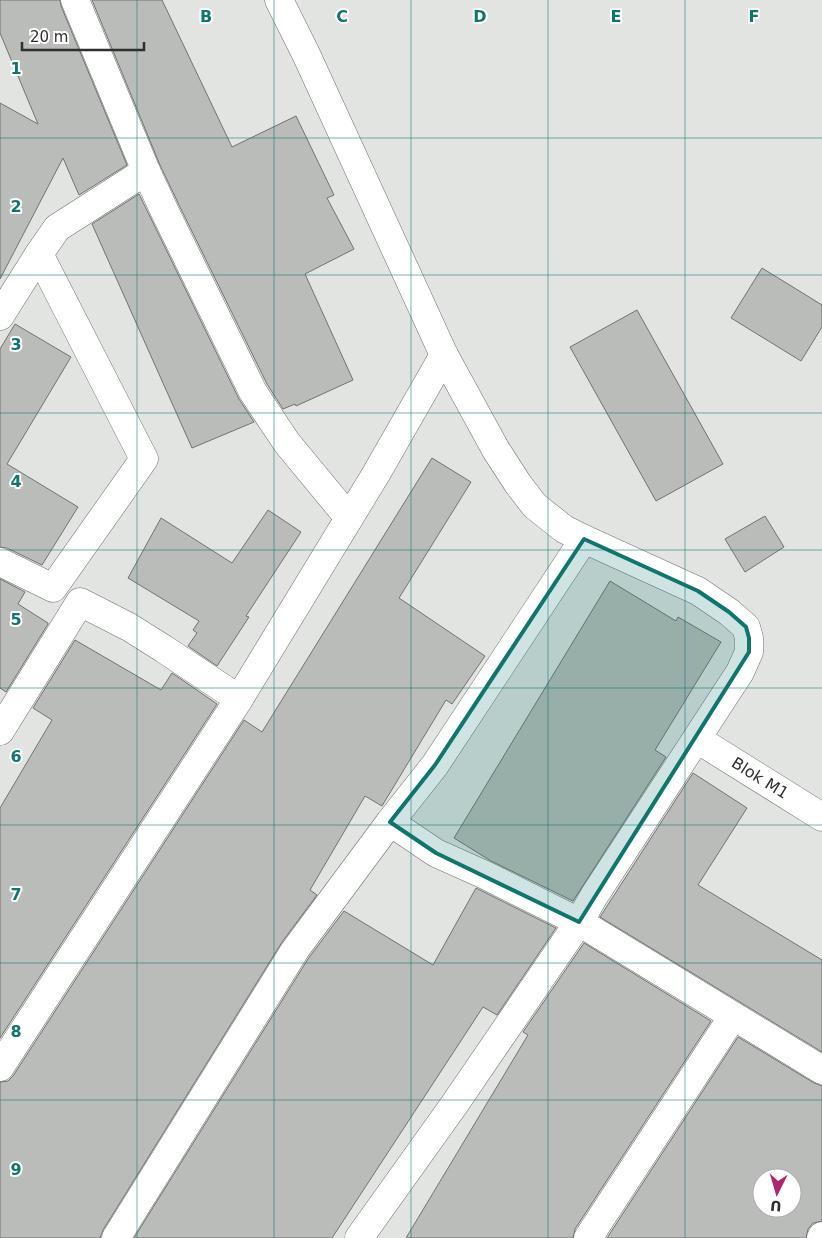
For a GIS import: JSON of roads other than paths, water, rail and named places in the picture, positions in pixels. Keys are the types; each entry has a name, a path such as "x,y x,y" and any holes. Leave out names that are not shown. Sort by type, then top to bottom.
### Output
{"street":[{"path":"76,0 146,171 253,392 287,443 349,518"},
{"path":"279,0 306,54 444,355 496,450 518,484 535,506 564,529 698,591 730,612 746,627 749,638 749,652 740,672 579,922 454,1105 359,1238"},
{"path":"0,316 39,254 58,228 146,171"},
{"path":"0,562 53,588 144,459 39,254"},
{"path":"0,1068 239,699 376,474 444,355"},
{"path":"116,1238 295,950 390,822 435,766 584,539"},
{"path":"0,731 80,602 129,627 239,699"},
{"name":"Blok M1","path":"697,738 822,817"},
{"path":"390,822 436,853 579,922 822,1070"},
{"path":"588,1238 732,1016"}]}
